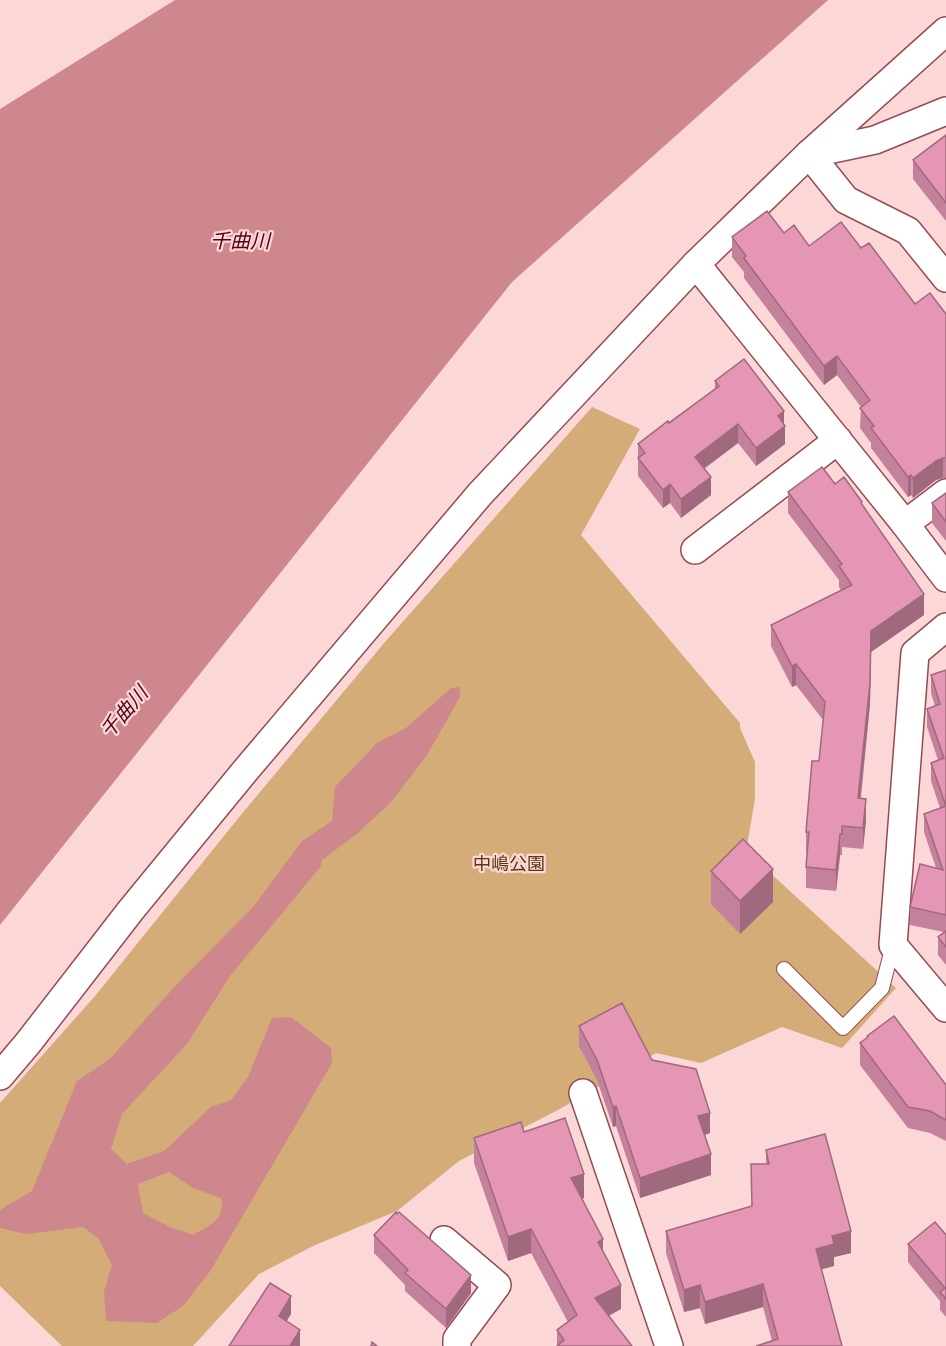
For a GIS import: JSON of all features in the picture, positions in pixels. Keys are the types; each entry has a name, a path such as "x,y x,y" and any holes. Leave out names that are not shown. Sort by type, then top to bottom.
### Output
{"street":[{"path":"0,1076 131,910 238,780 480,494 696,264 808,154 946,31"},
{"path":"808,154 874,140 946,111"},
{"path":"808,154 846,200 908,231 946,278"},
{"path":"696,264 946,578"},
{"path":"695,550 838,440"},
{"path":"905,524 946,493"},
{"path":"946,627 915,653 893,945 946,1008"},
{"path":"583,1093 669,1346"},
{"path":"444,1240 497,1285 457,1339 457,1346"}],"lane":[{"path":"784,969 843,1028 882,988 893,945"}],"green space":[{"name":"中嶋公園","path":"592,407 640,429 581,535 740,723 755,762 755,799 746,851 896,988 842,1048 782,1027 701,1063 656,1053 558,1110 459,1161 397,1211 313,1246 259,1274 193,1346 62,1346 0,1286 0,1103 95,996 240,816 385,642"}],"water":[{"name":"千曲川","path":"175,0 828,0 512,282 0,925 0,109"},
{"path":"460,687 460,697 427,755 392,801 358,833 322,860 321,866 230,976 187,1044 122,1114 111,1149 127,1164 164,1151 211,1107 231,1100 248,1077 272,1018 291,1017 331,1048 332,1063 211,1270 183,1306 157,1323 106,1321 104,1292 112,1265 98,1238 83,1227 26,1234 0,1228 0,1210 32,1191 77,1081 111,1058 176,985 253,907 302,841 332,821 335,787 377,743 406,728 451,688","holes":["169,1172 193,1188 221,1198 222,1205 219,1217 193,1235 170,1227 143,1213 138,1184"]}],"building":[{"path":"946,135 946,203 913,160"},
{"path":"767,211 784,233 794,225 809,246 841,222 861,248 869,243 915,304 930,293 946,314 946,458 936,461 913,478 911,475 908,477 871,428 874,426 860,408 870,400 837,356 824,366 744,258 746,256 732,237"},
{"path":"744,359 784,411 778,416 785,426 756,448 738,424 695,457 711,477 681,499 670,484 663,490 638,458 645,453 638,444 719,386 715,381"},
{"path":"822,467 835,484 844,477 924,594 871,631 870,683 858,798 866,799 863,828 842,826 836,870 806,867 809,832 806,832 812,761 819,761 825,702 796,664 792,666 771,625 852,585 839,566 842,564 788,492"},
{"path":"946,493 946,522 932,503"},
{"path":"946,670 946,806 931,763 944,758 927,709 940,704 931,675"},
{"path":"946,806 946,915 910,907 920,864 943,870 924,814"},
{"path":"743,839 773,869 740,901 711,871"},
{"path":"946,931 946,947 938,937"},
{"path":"622,1003 652,1060 696,1069 710,1113 698,1116 711,1154 640,1178 616,1106 613,1107 597,1060 579,1026"},
{"path":"894,1016 946,1085 946,1120 930,1111 908,1107 860,1043"},
{"path":"565,1118 584,1174 571,1178 603,1239 598,1242 621,1285 595,1298 632,1346 557,1346 564,1340 557,1330 577,1315 531,1229 508,1237 474,1138 521,1122 524,1132"},
{"path":"825,1134 851,1231 832,1236 834,1244 816,1249 842,1346 756,1346 778,1339 763,1284 705,1302 700,1285 684,1290 666,1231 752,1206 751,1164 769,1164 766,1150"},
{"path":"396,1212 397,1214 399,1212 471,1275 446,1309 405,1273 408,1270 374,1235"},
{"path":"935,1222 946,1235 946,1299 940,1292 945,1288 908,1244"},
{"path":"270,1283 291,1296 279,1316 300,1330 290,1346 229,1346"}]}
